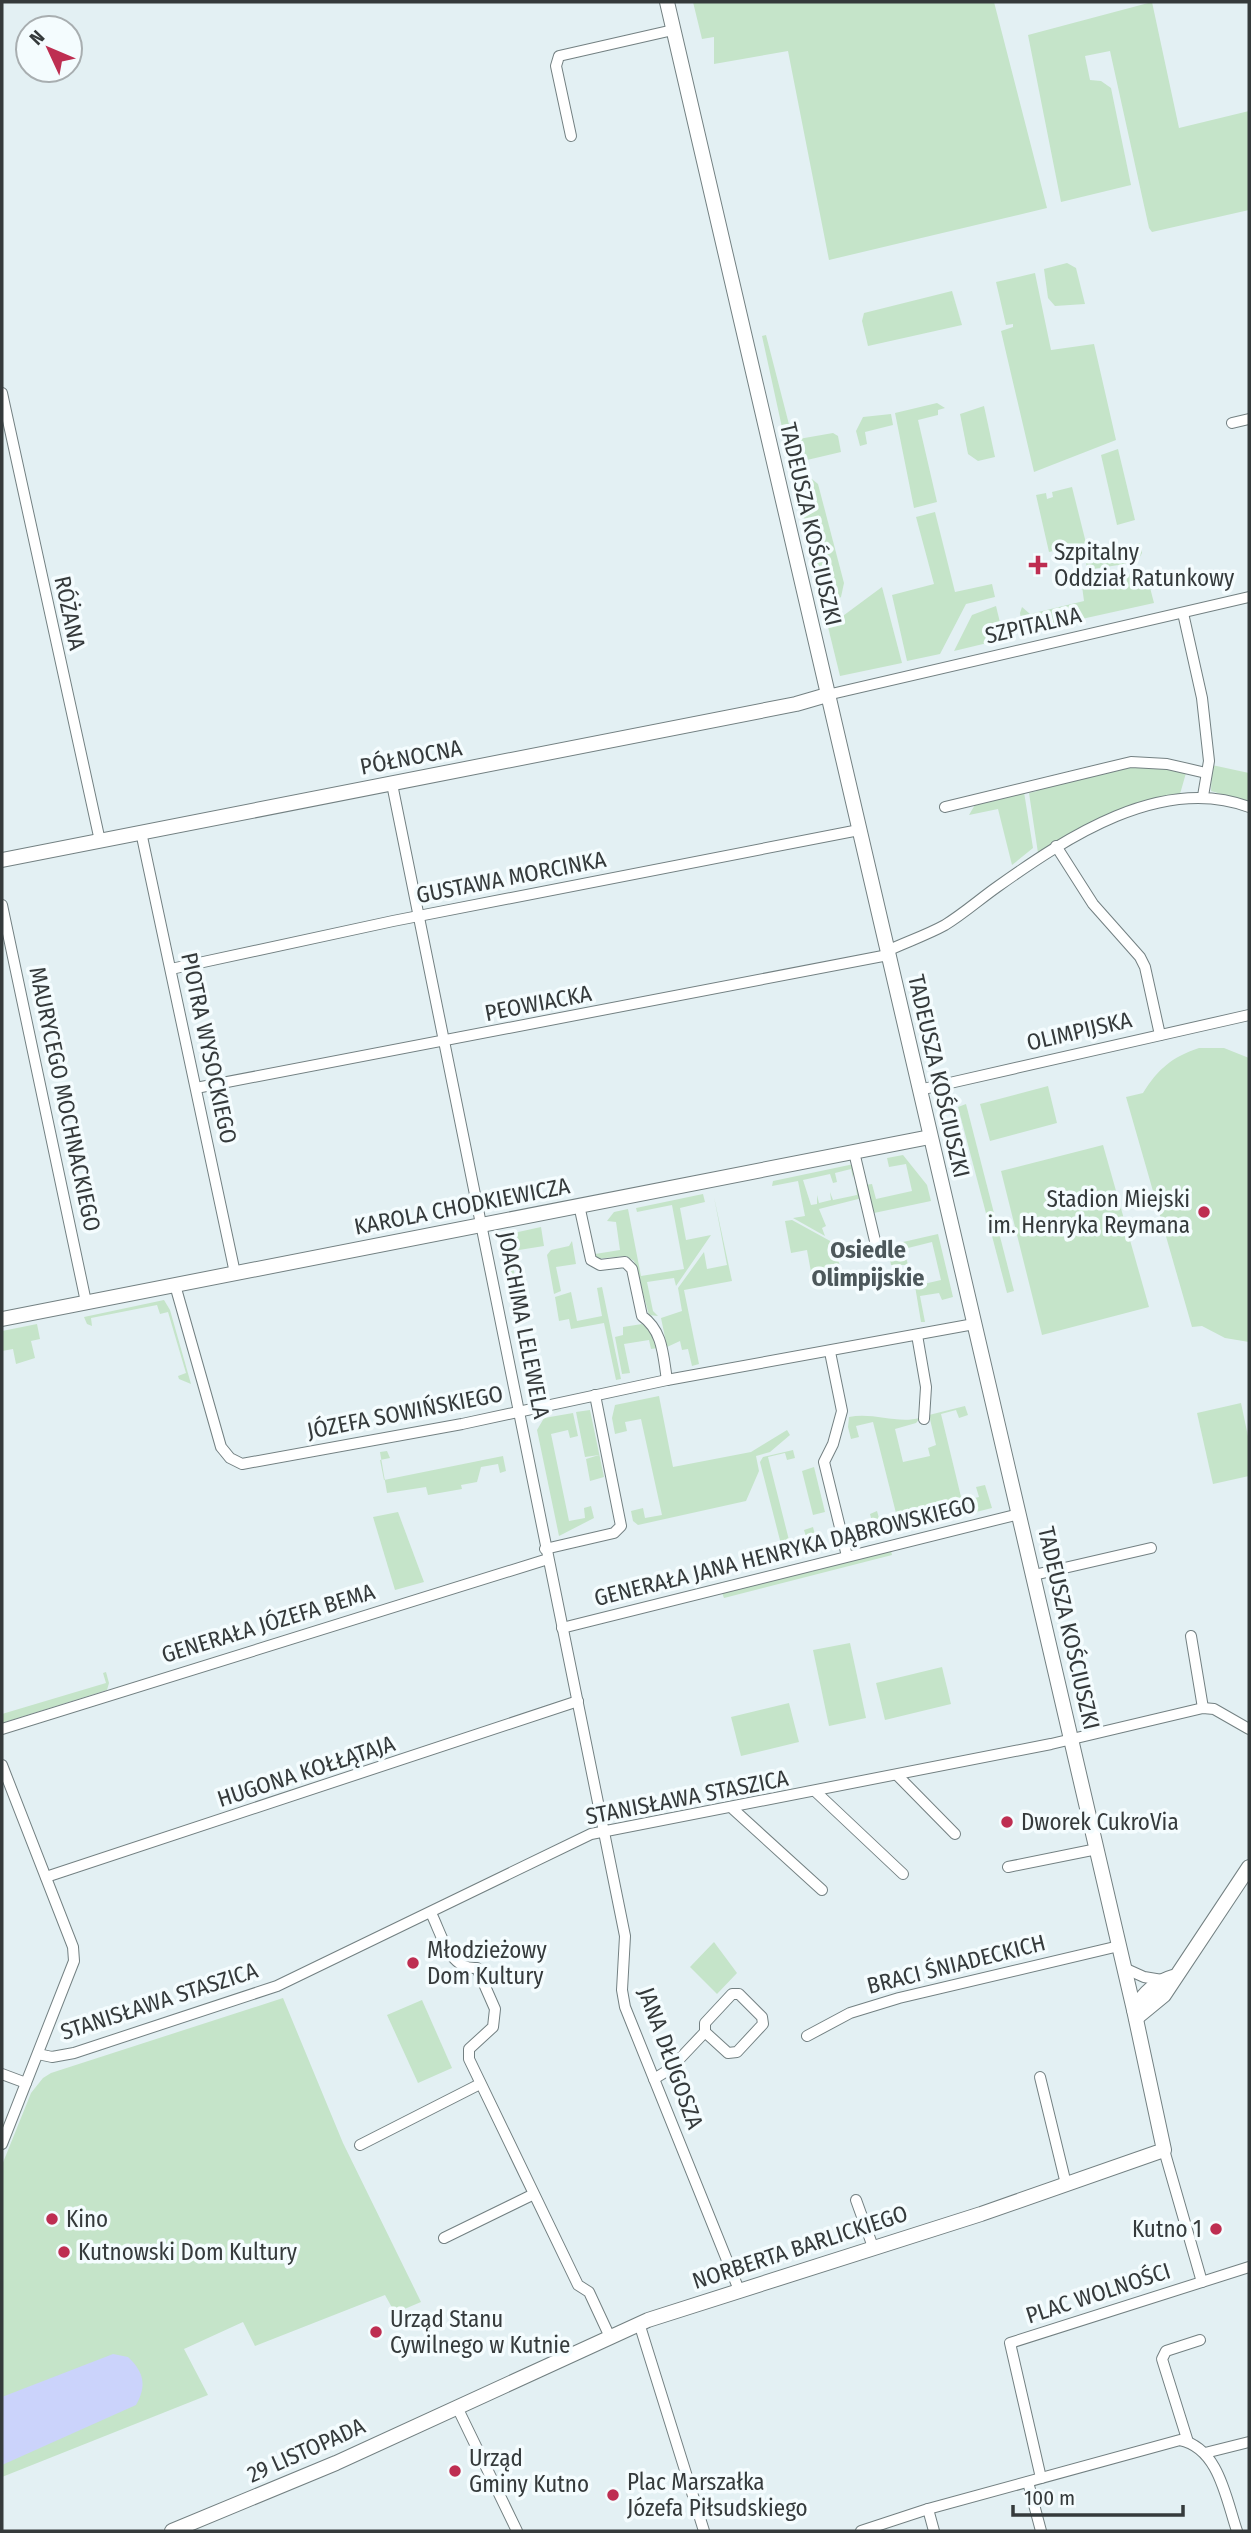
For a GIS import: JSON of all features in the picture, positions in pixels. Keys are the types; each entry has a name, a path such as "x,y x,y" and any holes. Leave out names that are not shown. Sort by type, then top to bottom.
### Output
{"street":[{"name":"TADEUSZA KOŚCIUSZKI","path":"667,2 1034,1575 1164,2150 1202,2282"},
{"path":"571,136 556,66 559,56 673,30"},
{"name":"RÓŻANA","path":"2,393 100,841"},
{"path":"1232,424 1249,419"},
{"name":"SZPITALNA","path":"827,695 1249,597"},
{"path":"1183,613 1202,698 1209,761 1203,796 1249,807"},
{"name":"PÓŁNOCNA","path":"2,860 827,695"},
{"path":"945,807 1131,762 1158,763 1206,773"},
{"name":"JOACHIMA LELEWELA","path":"392,784 484,1226 518,1412 603,1833"},
{"name":"PEOWIACKA","path":"196,1088 445,1042 888,953 945,925 1056,846 1124,815 1174,799 1203,796"},
{"name":"GUSTAWA MORCINKA","path":"171,969 419,916 859,830"},
{"name":"PIOTRA WYSOCKIEGO","path":"142,832 235,1273"},
{"path":"1056,846 1093,904 1140,957 1145,967 1160,1035"},
{"name":"MAURYCEGO MOCHNACKIEGO","path":"2,905 86,1302"},
{"name":"OLIMPIJSKA","path":"919,1090 1249,1015"},
{"name":"KAROLA CHODKIEWICZA","path":"2,1319 930,1137"},
{"path":"854,1152 876,1245"},
{"path":"579,1205 591,1260 600,1265 622,1261 632,1269 642,1316 654,1324 659,1334 667,1380"},
{"name":"JÓZEFA SOWIŃSKIEGO","path":"175,1285 221,1447 238,1463 974,1324"},
{"path":"917,1335 926,1387 925,1419"},
{"path":"830,1352 842,1411 835,1439 824,1462 847,1556"},
{"name":"GENERAŁA JÓZEFA BEMA","path":"2,1729 614,1533 621,1526 595,1395"},
{"name":"GENERAŁA JANA HENRYKA DĄBROWSKIEGO","path":"562,1628 1019,1514"},
{"path":"1034,1575 1151,1548"},
{"path":"1191,1636 1203,1708 1214,1709 1249,1729"},
{"name":"HUGONA KOŁŁĄTAJA","path":"46,1877 578,1701"},
{"name":"STANISŁAWA STASZICA","path":"37,2054 52,2057 75,2053 276,1986 591,1834 816,1792 1071,1739 1203,1708"},
{"path":"2,1765 72,1947 74,1961 2,2144"},
{"path":"897,1775 955,1834"},
{"path":"816,1792 903,1874"},
{"path":"733,1809 822,1890"},
{"name":"JANA DŁUGOSZA","path":"603,1833 625,1936 622,1990 625,2007 739,2290"},
{"path":"1008,1867 1097,1849"},
{"path":"1135,2014 1164,1994 1168,1978 1248,1870"},
{"path":"431,1913 457,1964 465,1969 477,1968 495,2009 493,2027 469,2049 469,2059 578,2286 589,2292 609,2335"},
{"name":"BRACI ŚNIADECKICH","path":"807,2036 850,2012 1119,1946"},
{"path":"1124,1968 1144,1977 1168,1978"},
{"path":"654,2079 670,2069 705,2032 705,2023 732,1994 739,1994 762,2017 763,2024 737,2052 728,2053 705,2032"},
{"path":"2,2074 26,2083"},
{"path":"1040,2077 1066,2184"},
{"path":"360,2145 480,2084"},
{"name":"NORBERTA BARLICKIEGO","path":"457,2407 639,2323 1164,2150"},
{"path":"444,2238 532,2195"},
{"path":"856,2200 873,2246"},
{"path":"1202,2282 1249,2267"},
{"name":"PLAC WOLNOŚCI","path":"1041,2478 1010,2343 1202,2282"},
{"path":"639,2323 704,2531"},
{"path":"1188,2442 1162,2359 1166,2351 1200,2340"},
{"path":"457,2407 517,2531"},
{"name":"29 LISTOPADA","path":"172,2531 336,2463 457,2407"},
{"path":"861,2531 1169,2441 1188,2442 1205,2453 1214,2467 1237,2531"},
{"path":"1205,2453 1249,2442"},
{"path":"1028,2482 1041,2531"},
{"path":"929,2509 934,2531"}],"green space":[{"path":"693,2 994,2 1047,208 829,260 788,51 714,64 714,37 702,39"},
{"path":"1152,2 1179,128 1249,111 1249,210 1152,232 1110,51 1085,56 1090,80 1101,81 1111,88 1131,185 1061,202 1028,35"},
{"path":"1067,263 1076,268 1085,304 1055,306 1048,298 1044,269"},
{"path":"1035,273 1051,350 1094,344 1116,440 1034,472 1001,331 1013,327 1013,324 1006,325 996,282"},
{"path":"952,291 962,325 868,346 862,321 864,313"},
{"path":"766,335 793,440 833,433 838,436 841,452 790,464 762,336"},
{"path":"937,403 945,408 938,410 938,415 918,420 937,502 914,508 895,413"},
{"path":"984,406 995,457 978,461 968,454 960,414"},
{"path":"891,414 893,425 865,432 867,444 860,446 856,431 863,417"},
{"path":"1118,449 1135,520 1117,525 1101,455"},
{"path":"808,476 818,484 844,583 841,597 825,606 795,480"},
{"path":"1072,487 1086,543 1049,552 1036,495 1046,493 1047,499 1053,497 1052,492"},
{"path":"935,512 955,592 992,584 995,597 966,604 940,654 907,661 892,595 934,584 916,517"},
{"path":"1140,543 1142,553 1137,562 1087,570 1086,562 1119,554 1118,549"},
{"path":"1139,572 1147,576 1154,603 1023,632 1020,613 1022,607 1030,614 1084,601 1082,586"},
{"path":"882,587 902,663 840,676 828,627"},
{"path":"996,606 1004,639 954,651 972,615"},
{"path":"1144,765 1186,773 1180,794 1088,824 1038,853 1029,793 1037,791 1037,788"},
{"path":"1212,765 1249,773 1249,802 1211,791"},
{"path":"1024,792 1033,848 1012,865 998,809 969,815 976,803"},
{"name":"Stadion Miejski im. Henryka Reymana","path":"1199,1048 1224,1048 1249,1058 1249,1342 1225,1338 1202,1326 1192,1327 1126,1097 1143,1093 1166,1065"},
{"path":"1048,1086 1057,1123 990,1141 980,1104"},
{"path":"966,1104 1014,1291 1007,1293 958,1107"},
{"path":"1103,1145 1149,1307 1042,1335 1001,1171"},
{"path":"903,1155 927,1185 931,1201 874,1213 881,1247 938,1234 953,1297 942,1300 939,1293 920,1296 925,1322 921,1322 915,1286 941,1280 932,1242 904,1249 908,1265 891,1265 888,1249 880,1249 865,1185 872,1184 876,1199 912,1191 906,1164 889,1167 887,1158"},
{"path":"854,1164 853,1178 851,1169 835,1173 837,1182 833,1183 830,1174 803,1180 811,1205 817,1204 817,1195 819,1203 831,1200 830,1192 833,1200 857,1195 856,1187 862,1198 819,1209 826,1226 822,1228 825,1236 793,1218 805,1216 798,1181 772,1186 773,1181"},
{"path":"703,1194 705,1202 680,1208 686,1240 711,1235 676,1286 674,1278 647,1282 653,1311 658,1316 649,1315 634,1261 626,1256 595,1259 587,1225 595,1254 620,1250 616,1222 607,1221 614,1212 628,1209 641,1276 684,1269 672,1205 637,1212 636,1208"},
{"path":"714,1197 732,1281 684,1290 699,1364 692,1366 688,1349 682,1350 680,1341 667,1347 661,1318 682,1311 678,1288 704,1252 707,1269 727,1265"},
{"path":"792,1220 832,1242 842,1272 834,1279 813,1283 807,1250 791,1253 785,1221"},
{"path":"541,1227 544,1246 501,1253 500,1242 504,1235"},
{"path":"572,1241 576,1264 556,1267 561,1291 554,1294 547,1255 551,1250 569,1246"},
{"path":"510,1253 522,1309 512,1311 502,1254"},
{"path":"602,1287 621,1379 616,1380 604,1323 571,1329 569,1319 559,1321 555,1297 571,1292 577,1321 602,1316 597,1288"},
{"path":"164,1300 170,1310 191,1384 179,1379 178,1376 186,1373 168,1312 160,1314 157,1305 91,1318 92,1326 87,1324 84,1317"},
{"path":"37,1324 40,1339 31,1341 35,1358 16,1364 13,1349 2,1351 2,1331"},
{"path":"642,1324 653,1331 658,1348 651,1349 649,1340 624,1344 630,1373 622,1374 615,1337 623,1335 623,1327"},
{"path":"659,1396 673,1467 751,1452 787,1430 790,1435 770,1452 756,1456 759,1471 746,1501 638,1525 633,1521 631,1511 643,1508 645,1518 662,1515 641,1419 625,1422 627,1431 615,1434 612,1418 615,1405"},
{"path":"1241,1403 1249,1441 1249,1476 1213,1484 1197,1413"},
{"path":"965,1406 968,1415 959,1418 956,1410 941,1414 962,1501 979,1497 976,1487 985,1485 992,1508 944,1520 945,1506 916,1513 917,1525 879,1534 875,1532 870,1514 877,1511 880,1522 897,1517 873,1422 856,1426 859,1437 851,1439 849,1417 902,1420 920,1418 916,1423 895,1429 903,1462 930,1456 928,1448 936,1445 929,1415"},
{"path":"590,1410 604,1477 590,1481 586,1459 599,1455 585,1457 576,1412"},
{"path":"573,1413 578,1436 570,1438 568,1430 551,1434 569,1521 585,1518 584,1508 591,1506 594,1518 559,1536 537,1430 544,1418"},
{"path":"793,1450 795,1458 787,1460 785,1453 768,1457 790,1544 807,1540 804,1530 813,1527 818,1547 814,1552 785,1560 760,1462 763,1457"},
{"path":"387,1451 390,1458 381,1460 380,1452"},
{"path":"503,1456 506,1471 500,1473 498,1464 481,1467 477,1482 461,1485 462,1489 428,1495 426,1487 387,1493 385,1480"},
{"path":"814,1467 825,1512 813,1515 802,1471"},
{"path":"398,1512 424,1582 395,1590 373,1517"},
{"path":"891,1551 892,1555 724,1598 722,1593"},
{"path":"850,1643 866,1718 829,1726 813,1650"},
{"path":"942,1667 951,1704 885,1720 876,1683"},
{"path":"106,1672 109,1683 107,1690 2,1723 2,1714 106,1683 103,1673"},
{"path":"789,1703 799,1742 741,1756 731,1717"},
{"path":"714,1942 737,1973 717,1994 690,1967"},
{"path":"283,1998 343,2143 421,2302 395,2313 385,2295 255,2346 243,2322 184,2349 208,2395 2,2477 2,2165 31,2093 43,2078 51,2073"},
{"path":"422,2000 452,2068 418,2083 387,2015"}],"water":[{"path":"113,2354 128,2357 138,2368 143,2385 136,2405 2,2465 2,2397"}],"place":[{"name":"Szpitalny Oddział Ratunkowy","path":"1038,565"},
{"name":"Stadion Miejski im. Henryka Reymana","path":"1204,1212"},
{"name":"Dworek CukroVia","path":"1007,1822"},
{"name":"Młodzieżowy Dom Kultury","path":"413,1963"},
{"name":"Kino","path":"52,2219"},
{"name":"Kutno 1","path":"1216,2229"},
{"name":"Kutnowski Dom Kultury","path":"64,2252"},
{"name":"Urząd Stanu Cywilnego w Kutnie","path":"376,2332"},
{"name":"Urząd Gminy Kutno","path":"455,2471"},
{"name":"Plac Marszałka Józefa Piłsudskiego","path":"613,2495"}],"district":[{"name":"Osiedle Olimpijskie","path":"868,1264"}]}
